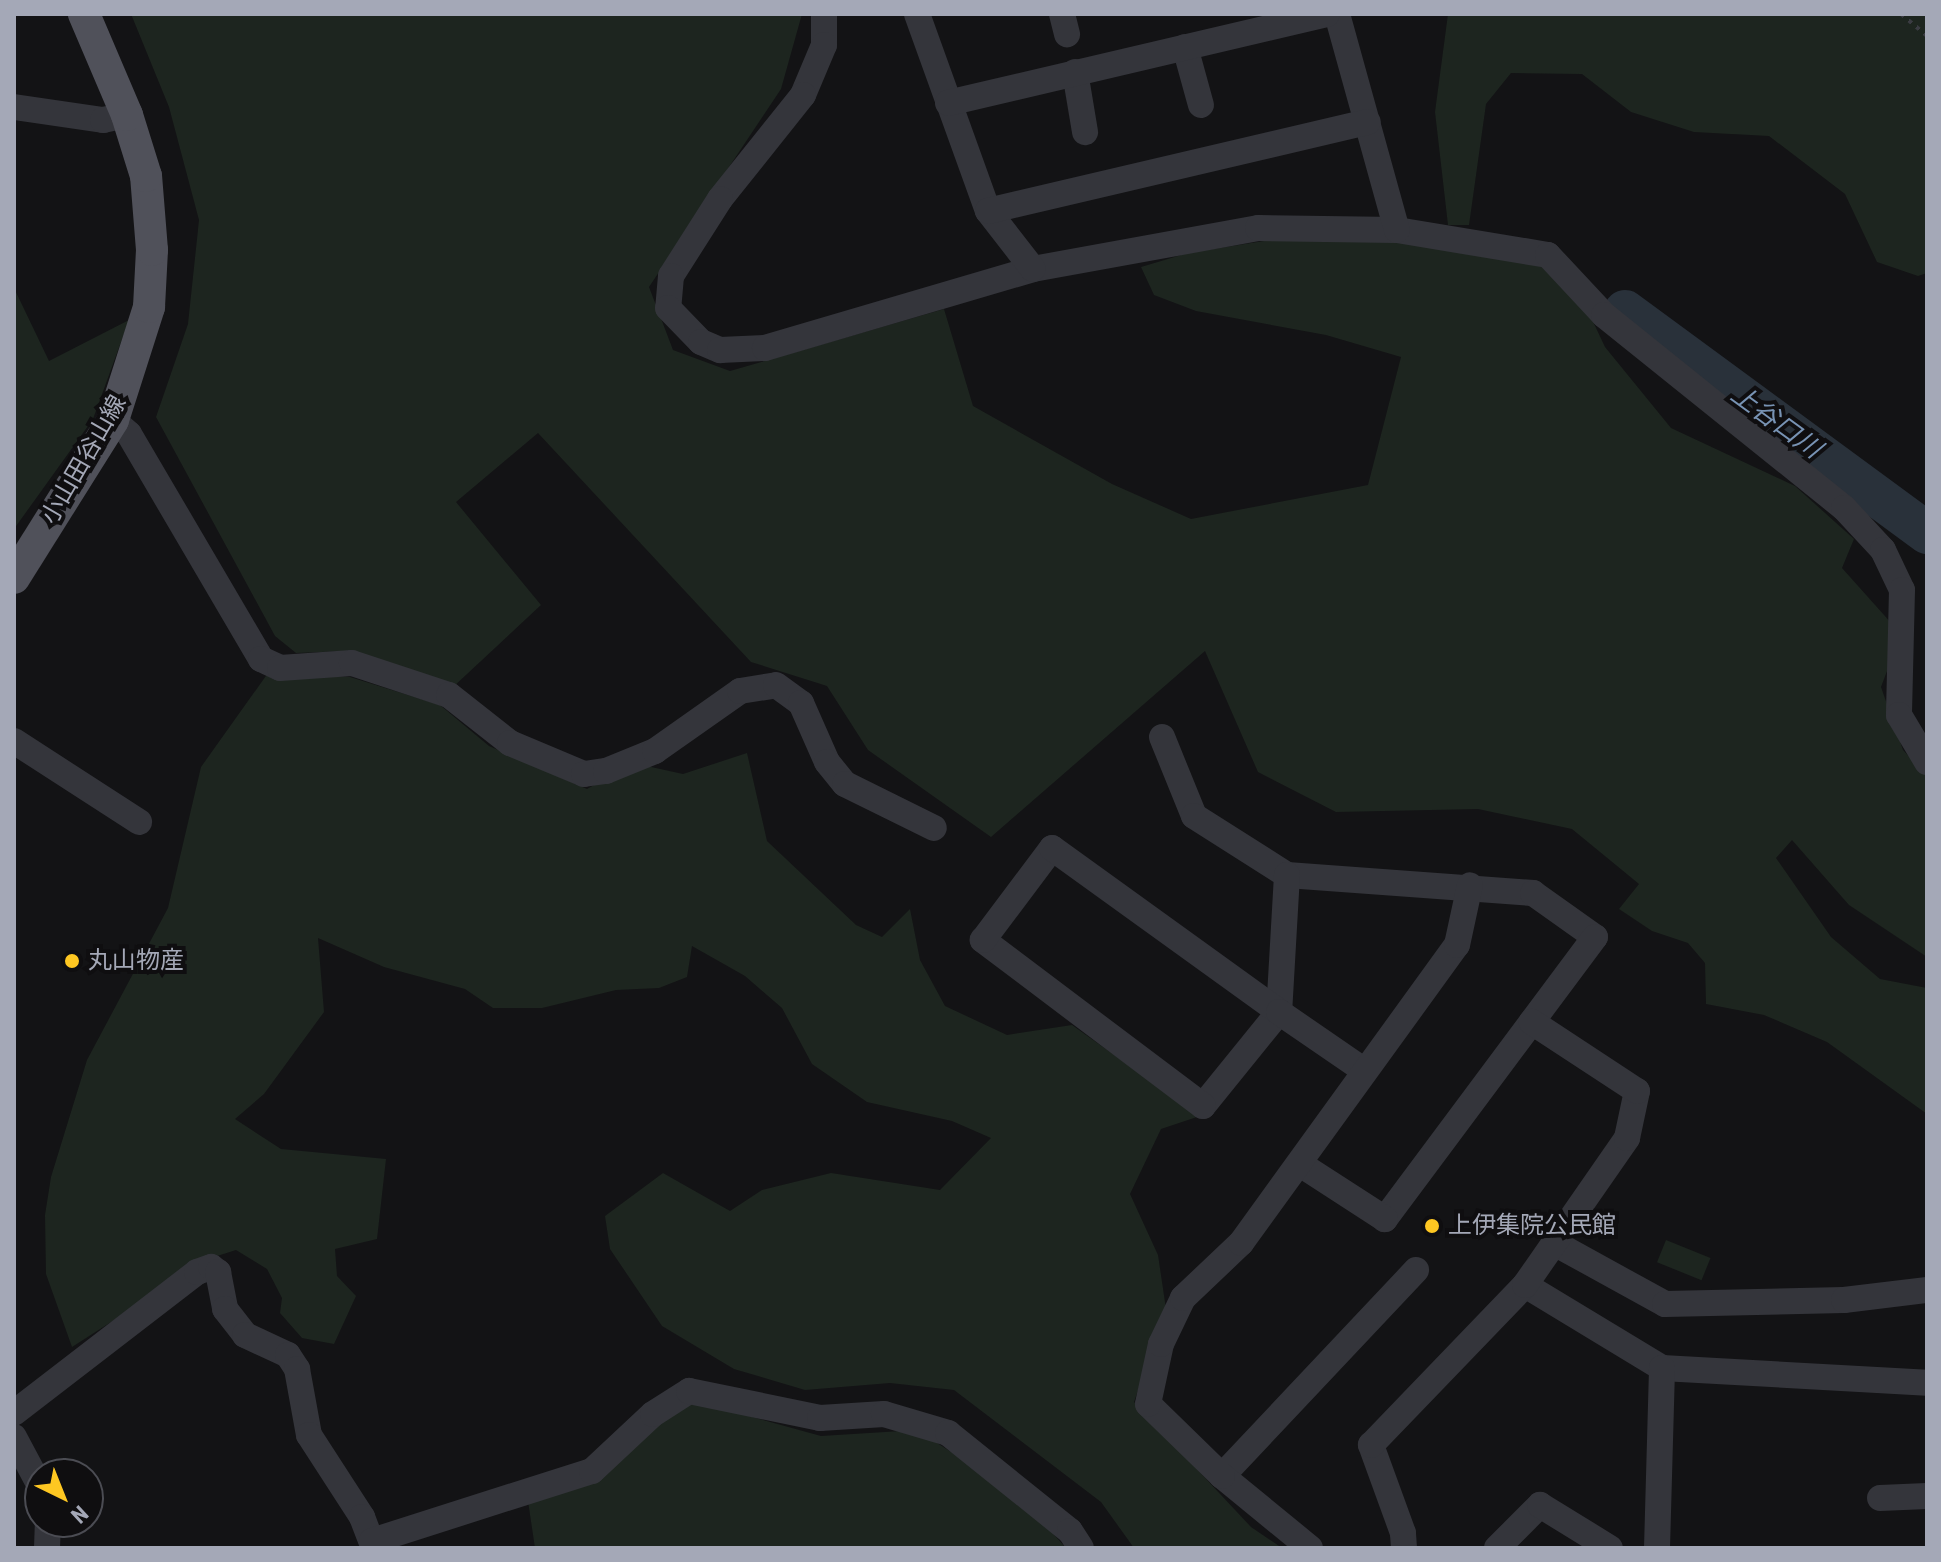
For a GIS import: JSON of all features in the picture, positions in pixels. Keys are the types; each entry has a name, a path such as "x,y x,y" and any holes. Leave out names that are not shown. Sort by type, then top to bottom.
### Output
{"main road":[{"name":"小山田谷山線","path":"14,578 113,420 141,340 151,278 146,176 127,115 84,14"}],"street":[{"path":"824,14 824,45 803,95 720,199 671,276 668,308 677,323 720,350 765,348 1033,269 1258,228 1397,230 1548,255 1604,315 1844,508 1883,550 1902,590 1899,715 1927,762"},
{"path":"917,14 988,211 1033,269"},
{"path":"948,103 1327,14"},
{"path":"1337,14 1397,230"},
{"path":"1185,47 1201,105"},
{"path":"1075,72 1085,132"},
{"path":"14,107 103,120 127,115"},
{"path":"988,211 1368,122"},
{"path":"113,420 129,434 261,659 280,668 352,663 449,695 510,743 584,774 606,771 655,751 740,691 776,685 801,703 827,762 845,784 934,828"},
{"path":"1162,737 1194,816 1287,875 1470,885 1533,893 1595,937 1385,1219 1300,1164"},
{"path":"14,741 139,822"},
{"path":"1287,875 1279,1012 1203,1106 983,940 1052,848 1279,1012 1365,1071"},
{"path":"1310,1548 1222,1476 1148,1404 1161,1344 1183,1298 1241,1243 1457,945 1470,885"},
{"path":"1404,1548 1403,1533 1371,1445 1525,1285 1627,1138 1637,1091 1532,1022"},
{"path":"1556,1244 1665,1304 1844,1300 1927,1290"},
{"path":"14,1413 197,1272 211,1267 218,1272 225,1309 245,1335 288,1355 297,1369 309,1435 373,1544 592,1471 653,1414 689,1391 820,1418 884,1414 948,1433 1070,1531 1081,1548"},
{"path":"1222,1476 1416,1270"},
{"path":"1525,1285 1662,1368 1927,1383"},
{"path":"1657,1548 1662,1368"},
{"path":"14,1437 25,1458"},
{"path":"1880,1498 1927,1496"},
{"path":"1497,1548 1540,1505 1610,1548"}],"path":[{"path":"1901,14 1927,36"}],"shaded area":[{"path":"131,14 802,14 781,89 649,287 673,350 730,371 944,309 973,406 1112,484 1191,519 1368,485 1401,357 1326,335 1196,311 1154,295 1141,267 1188,253 1264,241 1363,240 1430,244 1544,267 1580,294 1605,347 1671,428 1795,486 1854,539 1842,568 1901,634 1881,687 1903,750 1927,776 1927,957 1849,905 1792,840 1776,858 1831,937 1880,979 1927,988 1927,1114 1827,1042 1764,1015 1706,1004 1705,963 1688,943 1652,931 1619,909 1639,884 1572,829 1478,809 1336,812 1258,772 1205,651 991,837 868,750 827,686 751,662 538,433 456,502 541,605 452,688 347,651 296,653 275,636 156,417 188,324 199,220 169,107"},
{"path":"1448,14 1927,14 1927,273 1918,276 1877,262 1845,194 1769,136 1694,132 1631,112 1582,74 1511,73 1486,104 1469,225 1448,225 1435,112"},
{"path":"14,288 49,361 129,320 93,419 14,529"},
{"path":"268,673 350,677 440,705 489,746 587,789 633,763 683,774 747,753 767,841 856,925 882,937 910,909 920,960 945,1006 1007,1035 1072,1025 1200,1116 1161,1129 1130,1194 1158,1255 1166,1309 1134,1402 1251,1527 1282,1548 1134,1548 1101,1502 954,1390 890,1383 805,1390 734,1369 662,1326 610,1249 605,1216 663,1173 730,1211 762,1190 831,1173 940,1190 991,1138 952,1121 867,1102 812,1064 782,1008 745,976 692,946 687,977 659,988 616,990 542,1008 493,1008 465,989 384,967 318,938 324,1012 264,1094 235,1119 281,1149 386,1159 377,1239 335,1249 337,1276 356,1296 334,1344 302,1338 280,1313 282,1298 267,1269 236,1250 211,1258 72,1347 46,1274 45,1215 51,1177 87,1060 168,908 201,767"},
{"path":"1666,1240 1711,1258 1702,1280 1657,1262"},
{"path":"694,1401 821,1436 917,1430 1019,1496 1066,1548 535,1548 528,1501"}],"waterway":[{"name":"上谷口川","path":"1625,311 1927,533"}],"place":[{"name":"丸山物産","path":"72,961"},
{"name":"上伊集院公民館","path":"1432,1226"}]}
